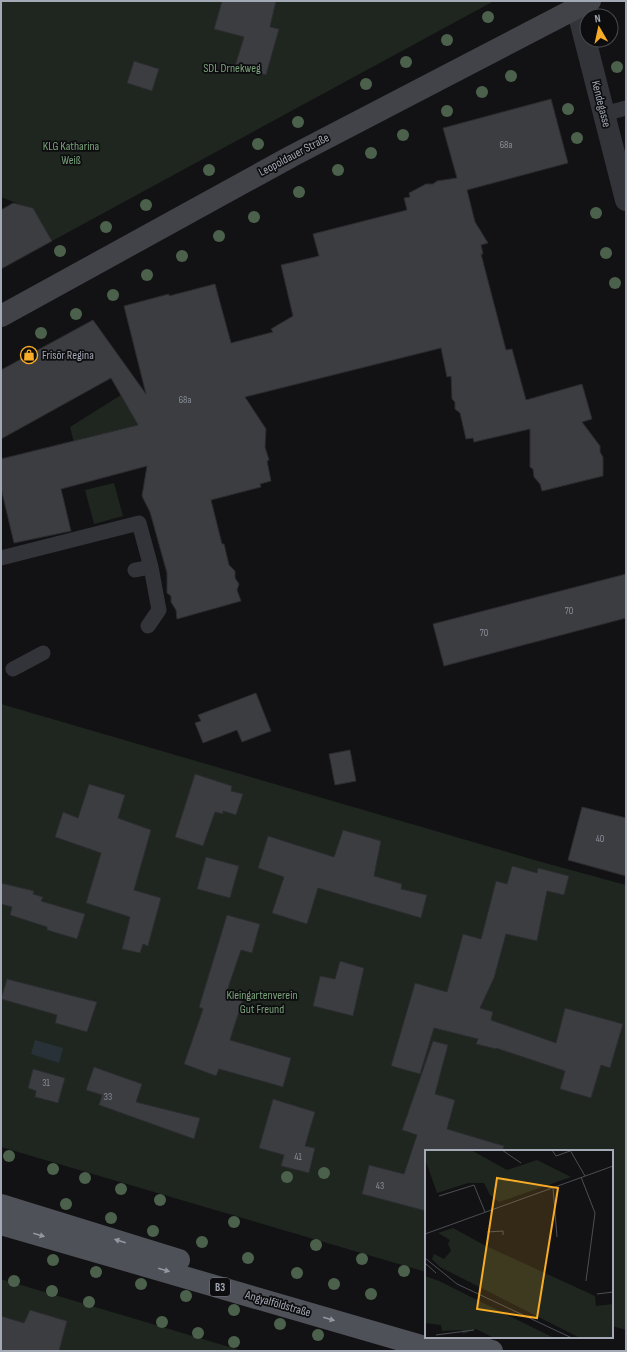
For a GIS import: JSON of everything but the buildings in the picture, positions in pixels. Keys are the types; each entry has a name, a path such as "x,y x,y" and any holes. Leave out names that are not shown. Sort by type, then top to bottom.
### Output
{"main road":[{"name":"Leopoldauer Straße","path":"1,316 292,156 584,5"},
{"name":"Angyalföldstraße","path":"1,1205 217,1271 425,1332"},
{"name":"Angyalföldstraße","path":"1,1224 439,1351"},
{"path":"447,1338 492,1351"}],"street":[{"name":"Kendegasse","path":"584,5 604,114 626,200"}],"lane":[{"path":"604,114 626,108"},
{"path":"1,558 139,523 151,567 159,610 148,626"},
{"path":"135,570 151,567"},
{"path":"13,669 43,653"}],"green space":[{"name":"SDL Drnekweg","path":"1,1 494,1 52,241 34,210 1,197"},
{"path":"121,395 138,425 85,438 96,480 84,483 70,427"},
{"path":"114,483 123,516 94,524 85,490"},
{"name":"Kleingartenverein Gut Freund","path":"1,704 545,863 626,885 626,1330 613,1326 613,1150 425,1150 425,1272 1,1147"},
{"path":"1,1279 243,1351 1,1351"}],"shaded area":[{"path":"35,1040 63,1048 59,1063 31,1054"}],"place":[{"name":"Frisör Regina","path":"29,355"}],"park label":[{"name":"KLG Katharina Weiß","path":"71,153"}]}
